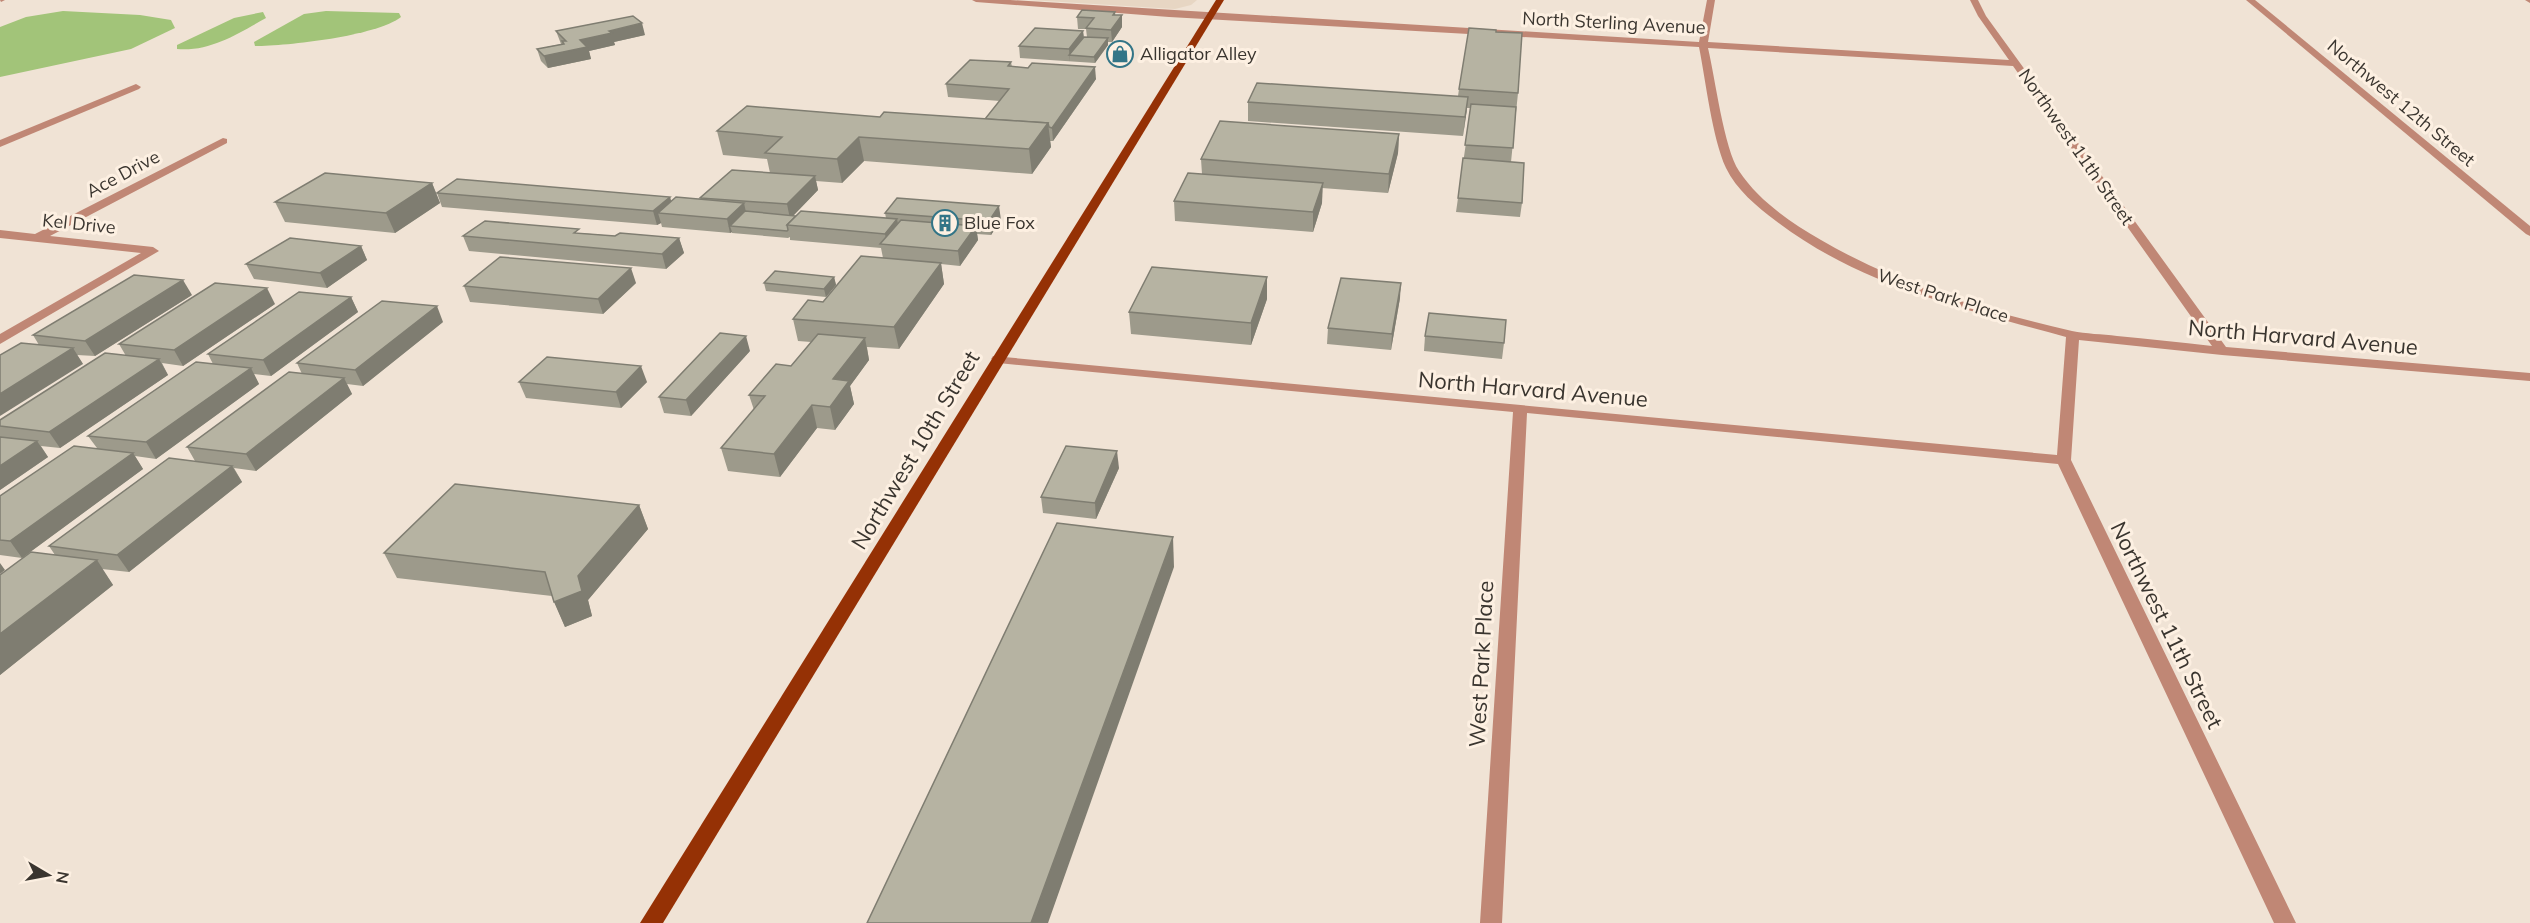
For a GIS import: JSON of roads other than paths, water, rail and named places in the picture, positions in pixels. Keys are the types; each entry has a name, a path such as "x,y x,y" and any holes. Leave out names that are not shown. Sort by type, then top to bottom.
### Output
{"main road":[{"name":"Northwest 10th Street","path":"651,923 1220,0"}],"street":[{"name":"North Sterling Avenue","path":"976,0 1210,16 2017,63"},
{"name":"West Park Place","path":"1711,0 1703,44 1725,149 1732,169 1746,188 1766,208 1823,247 1857,266 1902,285 1953,302 2073,334"},
{"name":"Northwest 11th Street","path":"1974,0 1982,16 2222,351"},
{"name":"Northwest 12th Street","path":"2250,0 2530,232"},
{"path":"0,144 136,87"},
{"name":"Ace Drive","path":"39,237 223,141"},
{"name":"Kel Drive","path":"0,234 153,250 0,340"},
{"name":"Northwest 11th Street","path":"2073,334 2064,460 2285,923"},
{"name":"North Harvard Avenue","path":"2073,334 2222,351 2530,377"},
{"name":"North Harvard Avenue","path":"998,359 2064,460"},
{"name":"West Park Place","path":"1491,923 1520,408"}],"place":[{"name":"Alligator Alley","path":"1120,54"},
{"name":"Blue Fox","path":"945,223"}]}
